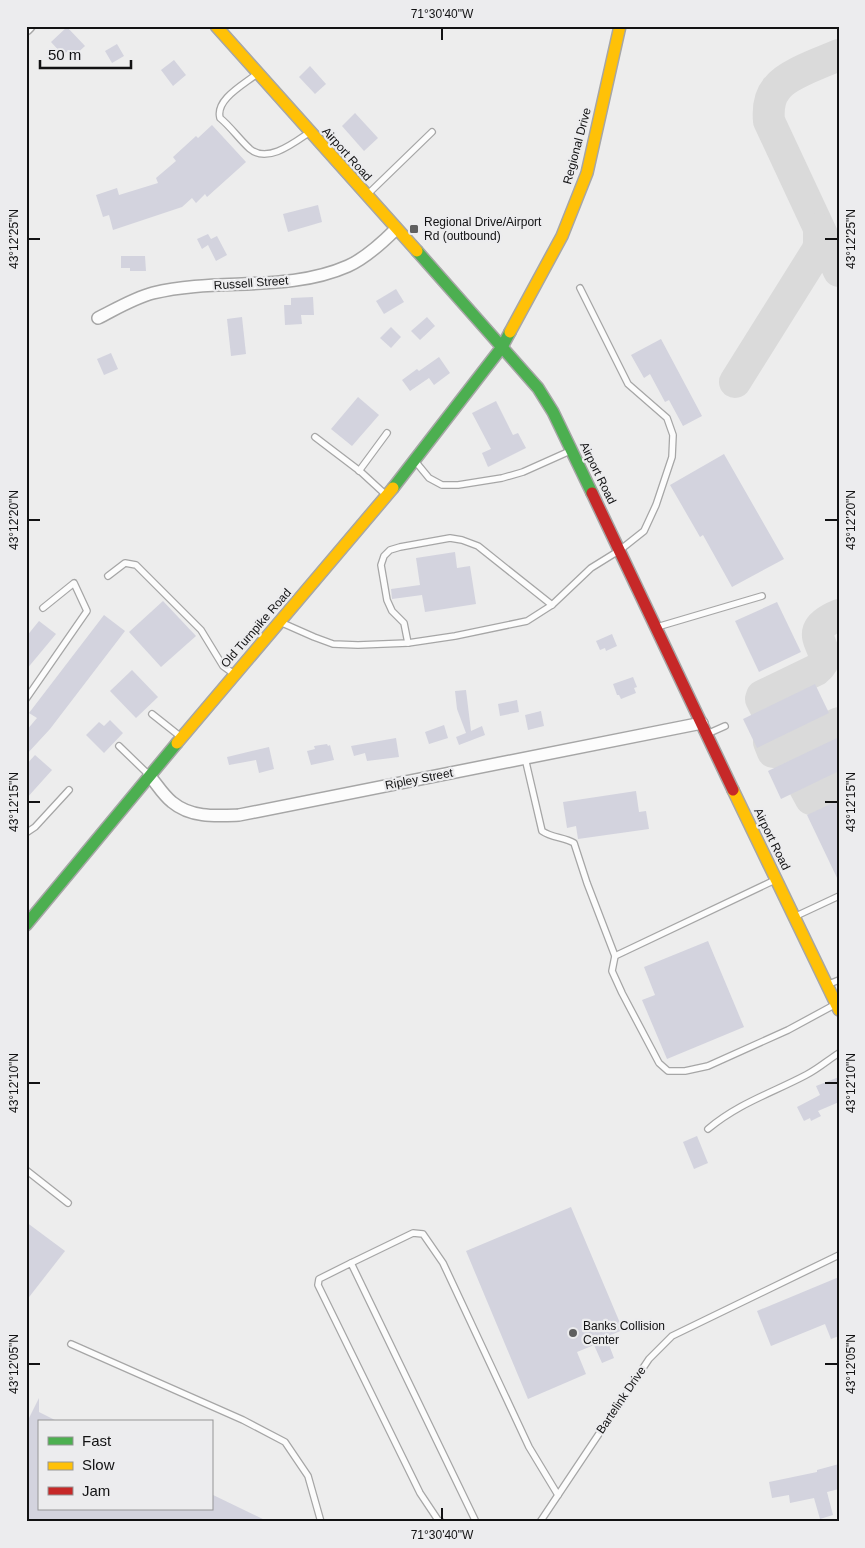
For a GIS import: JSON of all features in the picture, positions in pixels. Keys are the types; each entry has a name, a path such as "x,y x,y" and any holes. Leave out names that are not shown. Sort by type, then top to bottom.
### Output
{"street":[{"path":"26,29 29,26"},
{"name":"Airport Road","path":"216,26 538,388 553,412 620,550 655,628 837,1007"},
{"name":"Regional Drive","path":"502,346 562,236 586,173 620,26"},
{"name":"Russell Street","path":"98,318 152,293 181,288 295,280 322,275 349,266 382,243 396,229"},
{"name":"Old Turnpike Road","path":"27,923 234,674 388,496 502,346"},
{"name":"Ripley Street","path":"150,775 171,802 183,809 197,814 239,815 702,723"}],"lane":[{"path":"258,73 223,102 218,112 220,118 251,149 260,154 283,150 310,132"},
{"path":"366,196 432,132"},
{"path":"280,622 314,638 333,644 358,645 408,643 527,622 552,605 591,568 620,550 644,531 656,506 672,457 673,435 667,418 628,384 580,288"},
{"path":"360,472 387,433"},
{"path":"315,437 388,496"},
{"path":"415,461 429,478 442,485 458,485 502,478 522,472 571,450"},
{"path":"408,643 404,623 392,610 387,600 381,565 384,556 390,550 400,547 450,538 478,546 552,605"},
{"path":"108,576 125,563 136,565 201,630 224,666 234,674"},
{"path":"26,699 87,610 74,583 43,608"},
{"path":"655,628 762,596"},
{"path":"152,714 181,737"},
{"path":"707,734 726,726"},
{"path":"119,746 150,775"},
{"path":"525,758 542,831 549,836 566,838 574,843 586,883 614,956 612,971 659,1063 668,1071 685,1071 708,1066 837,1007"},
{"path":"26,833 35,827 70,790"},
{"path":"614,956 777,880"},
{"path":"794,917 839,896"},
{"path":"827,985 839,980"},
{"path":"708,1129 725,1115 764,1094 808,1074 839,1053"},
{"path":"26,1170 68,1203"},
{"path":"442,1522 438,1520 420,1493 318,1285 319,1278 413,1233 423,1234 443,1263 529,1447 558,1495"},
{"name":"Bartelink Drive","path":"540,1522 649,1359 672,1336 839,1256"},
{"path":"351,1263 476,1522"},
{"path":"71,1344 243,1420 284,1442 308,1476 321,1522"}],"building":[{"path":"67,27 85,46 74,56 69,50 63,55 51,42"},
{"path":"117,44 124,56 112,63 105,51"},
{"path":"174,60 186,75 173,86 161,70"},
{"path":"310,66 326,84 315,94 299,77"},
{"path":"355,113 378,138 364,151 342,126"},
{"path":"212,125 246,162 207,197 205,194 196,203 192,198 182,207 113,230 109,215 103,217 96,195 117,188 119,195 158,183 156,178 176,161 173,157 196,136 198,138"},
{"path":"318,205 322,222 288,232 283,214"},
{"path":"208,234 211,239 217,236 227,255 216,261 208,245 202,249 197,239"},
{"path":"121,256 145,256 146,271 130,271 130,268 121,268"},
{"path":"396,289 404,302 384,314 376,301"},
{"path":"313,297 314,315 301,315 302,324 285,325 284,305 291,305 291,298"},
{"path":"242,317 246,354 231,356 227,319"},
{"path":"427,317 435,326 420,340 411,331"},
{"path":"391,327 401,337 391,348 380,338"},
{"path":"661,339 702,416 683,426 669,400 665,402 650,374 644,378 631,355"},
{"path":"111,353 118,369 104,375 97,359"},
{"path":"439,357 450,373 434,385 429,378 410,391 402,380"},
{"path":"358,397 379,415 352,446 331,429"},
{"path":"496,401 513,435 518,433 526,448 488,467 482,453 491,449 472,413"},
{"path":"724,454 784,559 732,587 703,535 700,537 670,485"},
{"path":"455,552 457,568 470,566 476,604 425,612 422,595 392,599 391,589 420,585 416,558"},
{"path":"163,601 196,636 161,667 129,632"},
{"path":"777,602 801,652 759,672 735,621"},
{"path":"104,615 125,631 50,729 26,755 26,731 37,718 29,713"},
{"path":"39,621 56,634 26,670 26,637"},
{"path":"612,634 617,646 606,651 605,648 600,650 596,641"},
{"path":"132,670 158,697 136,718 110,691"},
{"path":"633,677 637,687 634,688 636,693 621,699 617,695 613,684"},
{"path":"815,684 829,713 757,748 743,719"},
{"path":"466,690 471,731 482,726 485,735 459,745 456,737 466,733 457,709 455,691"},
{"path":"517,700 519,712 500,716 498,704"},
{"path":"541,711 544,726 528,730 525,715"},
{"path":"110,720 123,733 104,753 86,735 99,722 104,726"},
{"path":"444,725 448,738 429,744 425,732"},
{"path":"839,737 839,771 781,799 768,771"},
{"path":"396,738 399,757 367,761 365,753 354,756 351,746"},
{"path":"327,744 328,746 330,745 334,760 311,765 307,751 315,749 314,746"},
{"path":"269,747 274,769 259,773 256,760 229,765 227,757"},
{"path":"35,755 52,770 26,799 26,765"},
{"path":"636,791 639,812 646,811 649,829 578,839 576,826 567,828 563,802"},
{"path":"839,800 839,882 807,815"},
{"path":"708,941 744,1027 667,1059 642,1000 655,995 644,967"},
{"path":"839,1077 839,1102 818,1111 821,1116 811,1121 810,1118 804,1121 797,1107 820,1095 816,1086"},
{"path":"697,1136 708,1163 694,1169 683,1142"},
{"path":"571,1207 623,1330 606,1337 614,1358 602,1363 594,1345 577,1352 586,1374 528,1399 466,1251"},
{"path":"26,1222 65,1251 26,1301"},
{"path":"839,1277 839,1336 831,1339 825,1324 771,1346 757,1311"},
{"path":"39,1398 39,1412 55,1420 38,1420 38,1510 212,1510 212,1494 269,1522 26,1522 26,1424"},
{"path":"839,1464 839,1489 827,1492 833,1515 820,1519 814,1498 790,1503 789,1495 772,1498 769,1482 817,1472 817,1470"}],"taxiway":[{"path":"839,55 806,69 782,83 772,95 769,112 769,121 839,271"},
{"path":"735,382 817,251 819,229"},
{"path":"765,707 761,699 762,696 816,670 823,663 824,656 818,635 819,629 826,622 839,615"},
{"path":"769,742 773,752 776,752 839,723"},
{"path":"805,788 811,799 839,786"}],"traffic: fast":[{"path":"417,251 538,388 553,412 592,493"},
{"path":"393,488 502,347 510,332"},
{"path":"26,925 177,743"}],"traffic: slow":[{"path":"216,26 417,251"},
{"path":"510,332 562,236 587,173 620,26"},
{"path":"177,743 393,488"},
{"path":"733,790 839,1010"}],"traffic: jam":[{"path":"592,493 733,790"}],"place":[{"name":"Regional Drive/Airport Rd (outbound)","path":"414,229"},
{"name":"Banks Collision Center","path":"573,1333"}]}
